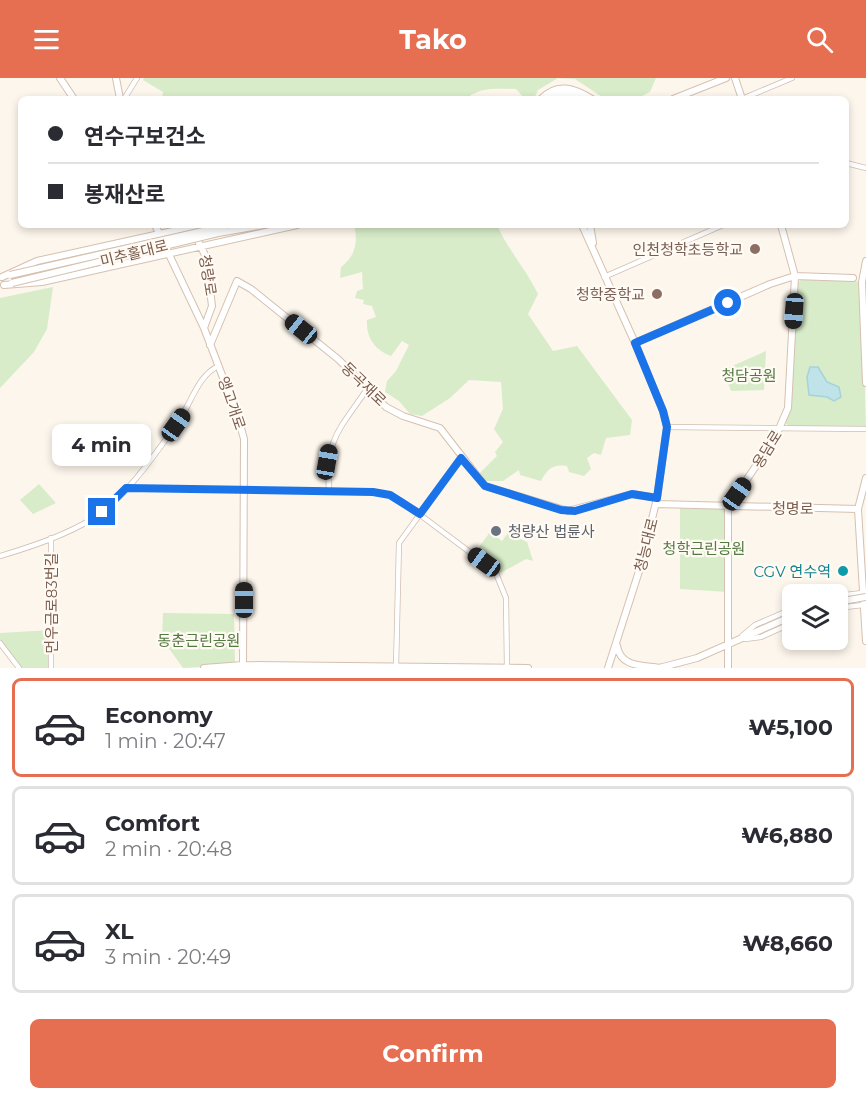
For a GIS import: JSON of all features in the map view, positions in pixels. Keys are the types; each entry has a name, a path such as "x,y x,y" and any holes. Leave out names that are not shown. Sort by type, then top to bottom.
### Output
{"main road":[{"path":"60,78 72,96"},
{"path":"116,78 121,96"},
{"path":"681,96 726,78"},
{"path":"735,78 741,96"},
{"path":"544,96 562,87 577,90 587,96"},
{"path":"555,96 564,92 575,96"},
{"name":"앵고개로","path":"157,228 204,328 244,439 243,667"},
{"path":"10,275 37,261 181,228"},
{"name":"청량로","path":"190,228 203,246 212,306 204,328"},
{"name":"미추홀대로","path":"4,285 221,228"},
{"name":"미추홀대로","path":"2,277 217,230 236,228"},
{"path":"12,283 42,282 284,228"},
{"path":"585,228 595,253"},
{"path":"585,228 595,253"},
{"name":"용담로","path":"728,507 780,427 788,408 795,276 782,228"},
{"name":"청능대로","path":"595,253 635,343 663,411 667,427 656,501 641,565 608,668"},
{"path":"866,261 862,294 866,383"},
{"path":"635,343 770,284 795,276 853,278"},
{"name":"동곡재로","path":"210,345 237,281 251,289 338,359 386,407 403,416 440,428 485,486 561,510 575,511 632,494 656,501"},
{"path":"866,478 858,509 866,641"},
{"name":"청명로","path":"656,501 728,507 858,509"},
{"path":"728,507 728,668"},
{"path":"848,599 864,595"},
{"path":"616,642 619,654 626,662 660,668 697,658 782,620"},
{"path":"204,668 528,668"}],"street":[{"path":"124,96 137,78"},
{"path":"749,96 792,78"},
{"path":"849,164 866,168"},
{"path":"604,277 716,228"},
{"path":"0,556 51,538 102,512 126,488 182,417 207,370 219,366"},
{"path":"329,492 327,462 330,445 367,389"},
{"path":"667,427 866,429"},
{"path":"396,667 398,549 420,514 461,458"},
{"path":"126,488 373,492 390,495 420,514 484,562 502,584 507,598 507,668"},
{"name":"먼우금로83번길","path":"51,538 51,668"},
{"path":"848,596 864,595"},
{"path":"848,607 863,605"},
{"path":"739,639 755,625 782,613"},
{"path":"739,639 761,637 782,628"},
{"path":"0,643 19,668"}],"green space":[{"path":"144,78 558,78 538,90 535,96 522,96 516,89 490,89 470,96 162,96 163,92 143,80"},
{"path":"558,78 656,78 650,92 642,96 600,96 575,79"},
{"path":"354,228 498,228 538,294 528,314 553,351 577,346 632,420 630,435 606,438 601,455 594,453 587,458 591,469 584,476 569,472 567,466 558,466 551,468 541,481 520,475 519,470 503,481 484,481 479,474 497,456 495,452 503,442 494,429 503,409 501,382 469,380 450,398 422,416 410,414 399,401 385,392 387,381 396,371 409,345 402,341 391,356 376,347 370,338 367,326 367,320 376,317 372,306 363,304 364,300 355,298 357,291 363,289 362,272 340,278 341,267 350,258 355,248"},
{"path":"806,278 862,282 866,429 790,428 783,420 787,410 795,291 800,280"},
{"path":"53,287 47,329 34,352 0,388 0,298"},
{"name":"청담공원","path":"766,351 764,390 731,391 723,370"},
{"path":"39,484 56,503 33,514 20,500"},
{"name":"청학근린공원","path":"680,506 728,507 728,592 680,589"},
{"path":"490,532 502,541 508,533 527,542 533,561 526,559 497,575 474,554"},
{"name":"동춘근린공원","path":"163,613 234,614 235,665 183,668 162,639"},
{"path":"51,630 51,668 19,668 0,643 0,633"}],"water":[{"path":"810,367 818,367 827,382 839,387 841,397 834,401 827,397 809,395 807,377"}],"place":[{"name":"인천청학초등학교","path":"755,249"},
{"name":"청학중학교","path":"657,294"},
{"name":"청량산 법륜사","path":"496,531"},
{"name":"CGV 연수역","path":"843,571"}],"route":[{"path":"102,512 126,488 137,490 373,492 390,495 420,514 461,458 485,486 561,510 575,511 623,495 639,494 657,498 667,441 667,427 663,411 635,343 728,303"}]}
